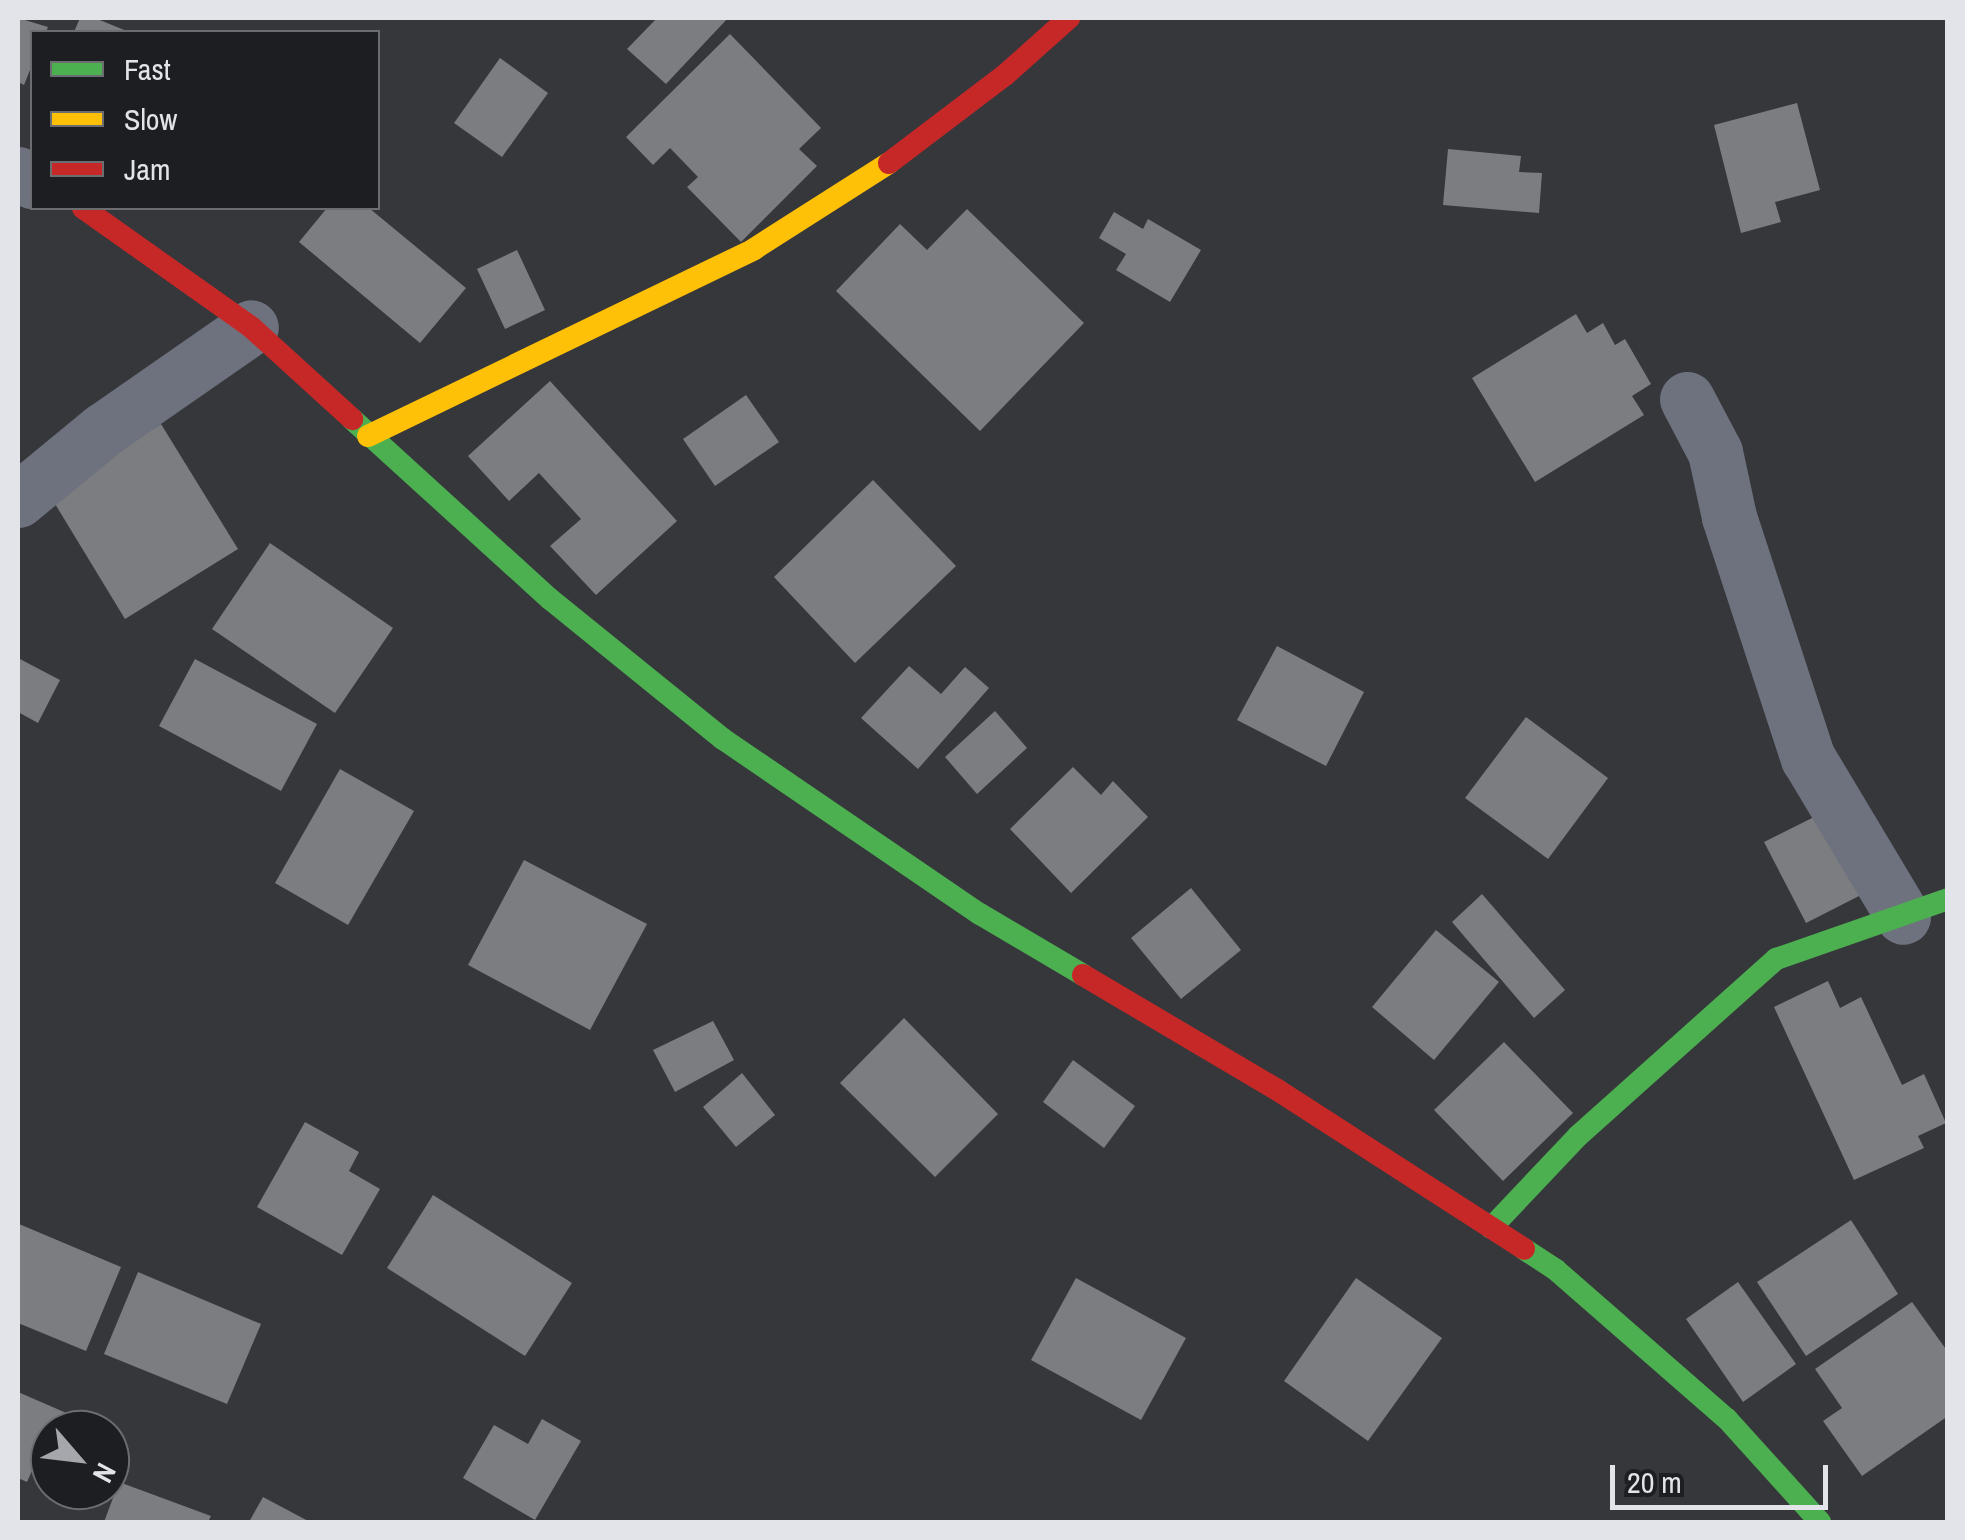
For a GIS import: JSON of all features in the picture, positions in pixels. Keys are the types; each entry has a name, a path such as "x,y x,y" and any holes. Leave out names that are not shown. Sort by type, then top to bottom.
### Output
{"street":[{"path":"368,436 754,249 879,170 1005,75 1069,18"},
{"path":"86,210 251,327 550,599 723,739 980,914 1276,1089 1556,1270 1727,1419 1820,1522"},
{"path":"18,500 103,430 251,327"},
{"path":"1491,1228 1578,1136 1776,959 1926,908 1808,758 1729,518 1715,452 1687,399"}],"building":[{"path":"18,18 48,27 30,30 30,70 24,85 18,82"},
{"path":"80,18 95,18 124,30 75,30"},
{"path":"657,18 728,18 666,84 627,49"},
{"path":"730,34 821,128 799,149 817,166 741,242 687,187 698,177 670,148 653,165 626,137"},
{"path":"500,58 548,93 502,157 454,123"},
{"path":"1797,103 1820,190 1775,202 1781,222 1741,233 1714,125"},
{"path":"1448,149 1521,156 1519,172 1542,173 1539,213 1443,205"},
{"path":"967,209 1084,323 980,431 836,291 900,224 927,250"},
{"path":"325,210 371,210 466,288 420,343 299,242"},
{"path":"1114,212 1143,229 1148,219 1201,250 1170,302 1116,270 1126,254 1099,238"},
{"path":"517,250 545,310 505,329 477,269"},
{"path":"1576,314 1587,333 1603,323 1615,345 1625,339 1651,384 1632,396 1644,415 1535,482 1472,378"},
{"path":"550,381 677,521 596,595 550,546 581,519 539,473 509,501 468,456"},
{"path":"746,395 779,442 715,486 683,439"},
{"path":"161,424 238,549 125,619 49,494"},
{"path":"873,480 956,566 855,663 774,577"},
{"path":"270,543 393,628 335,713 212,629"},
{"path":"1277,646 1364,692 1326,766 1237,720"},
{"path":"18,658 60,680 38,723 18,712"},
{"path":"195,659 317,724 281,791 159,726"},
{"path":"909,666 941,694 965,667 989,688 918,769 861,718"},
{"path":"995,711 1027,748 977,794 945,757"},
{"path":"1526,717 1608,778 1548,859 1465,798"},
{"path":"1073,767 1101,795 1113,781 1148,817 1071,893 1010,829"},
{"path":"340,769 414,811 348,925 275,883"},
{"path":"1820,814 1861,895 1806,923 1764,842"},
{"path":"524,860 647,924 590,1030 468,965"},
{"path":"1191,888 1241,950 1181,999 1131,938"},
{"path":"1482,894 1565,990 1534,1018 1452,922"},
{"path":"1436,930 1499,982 1434,1060 1372,1007"},
{"path":"1828,981 1840,1008 1861,997 1902,1085 1924,1074 1946,1123 1918,1136 1924,1148 1854,1180 1774,1007"},
{"path":"904,1018 998,1114 935,1177 840,1083"},
{"path":"713,1021 734,1060 675,1092 653,1050"},
{"path":"1504,1042 1573,1113 1503,1181 1434,1110"},
{"path":"1073,1060 1135,1106 1104,1148 1043,1102"},
{"path":"742,1073 775,1115 736,1147 703,1107"},
{"path":"305,1122 359,1152 349,1171 380,1189 342,1255 257,1207"},
{"path":"433,1195 572,1283 525,1356 387,1268"},
{"path":"1851,1220 1898,1294 1806,1356 1757,1282"},
{"path":"19,1224 121,1267 86,1351 18,1323"},
{"path":"138,1272 261,1324 227,1404 104,1354"},
{"path":"1076,1278 1186,1338 1141,1420 1031,1360"},
{"path":"1356,1278 1442,1338 1368,1441 1284,1381"},
{"path":"1738,1282 1796,1364 1743,1402 1686,1319"},
{"path":"1912,1302 1948,1352 1948,1416 1862,1476 1823,1421 1842,1408 1815,1369"},
{"path":"18,1392 59,1410 30,1410 30,1475 27,1482 18,1478"},
{"path":"542,1419 581,1441 535,1520 463,1478 494,1425 528,1444"},
{"path":"130,1486 211,1516 208,1522 104,1522 108,1510 130,1510"},
{"path":"263,1497 310,1522 249,1522"}],"traffic: fast":[{"path":"352,419 550,599 723,739 980,914 1083,975"},
{"path":"1491,1228 1578,1136 1776,959 1948,899"},
{"path":"1524,1249 1556,1270 1727,1419 1820,1522"}],"traffic: slow":[{"path":"368,436 754,249 889,163"}],"traffic: jam":[{"path":"889,163 1005,75 1069,18"},
{"path":"86,210 251,327 352,419"},
{"path":"1083,975 1276,1089 1524,1249"}]}
